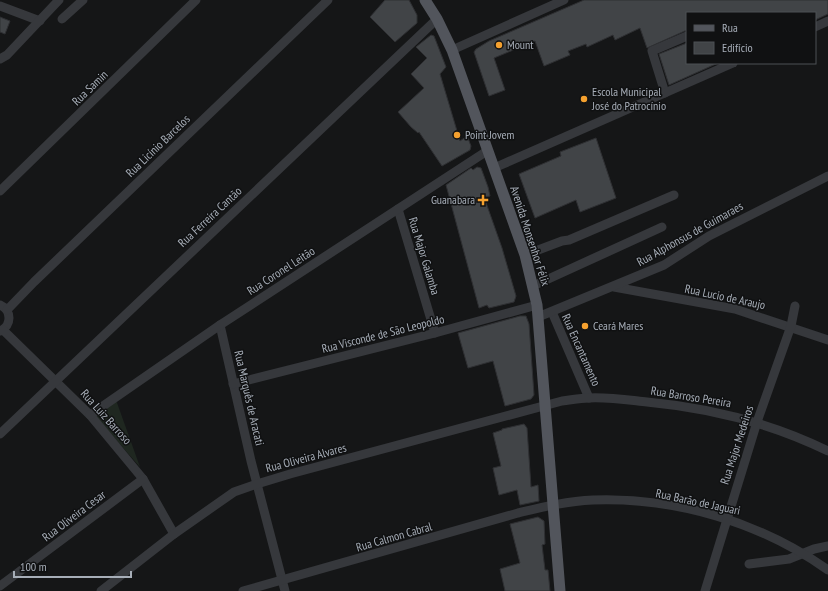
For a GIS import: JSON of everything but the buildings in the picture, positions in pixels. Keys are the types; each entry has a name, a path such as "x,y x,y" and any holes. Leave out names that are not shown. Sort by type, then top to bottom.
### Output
{"main road":[{"name":"Avenida Monsenhor Félix","path":"425,0 437,19 452,50 525,255 533,286 537,305 559,589"}],"street":[{"path":"2,56 59,0"},
{"name":"Rua Samin","path":"0,191 196,0"},
{"name":"Rua Licínio Barcelos","path":"4,308 34,282 328,0"},
{"path":"452,50 564,0"},
{"path":"62,19 79,1"},
{"path":"0,6 40,20"},
{"name":"Rua Ferreira Cantão","path":"0,434 437,19"},
{"path":"816,27 828,21"},
{"path":"666,93 652,51 686,36"},
{"path":"494,168 731,64"},
{"name":"Rua Coronel Leitão","path":"90,415 220,326 487,151"},
{"name":"Rua Alphonsus de Guimaraes","path":"538,318 664,265 709,236 828,176"},
{"path":"525,255 562,241 569,240 674,195"},
{"name":"Rua Major Galamba","path":"398,209 435,334"},
{"path":"533,286 662,227"},
{"name":"Rua Lucio de Araujo","path":"614,286 735,309 791,326 828,340"},
{"name":"Rua Visconde de São Leopoldo","path":"233,384 435,334 537,305"},
{"name":"Rua Major Medeiros","path":"705,591 757,422 791,326 795,306"},
{"path":"2,331 9,323 9,314 4,308"},
{"name":"Rua Encantamento","path":"552,312 589,398"},
{"name":"Rua Marquês de Aracati","path":"220,326 257,484 285,591"},
{"name":"Rua Luiz Barroso","path":"2,331 56,380 90,415 143,479 174,534"},
{"name":"Rua Barroso Pereira","path":"545,405 589,398 680,405 757,422 797,436 828,451"},
{"name":"Rua Oliveira Alvares","path":"101,591 174,534 234,492 257,484 545,405"},
{"name":"Rua Oliveira Cesar","path":"0,586 143,479"},
{"name":"Rua Barão de Jaguari","path":"552,505 593,500 626,501 676,507 727,518 771,536 804,553 828,570"},
{"name":"Rua Calmon Cabral","path":"243,591 552,505"},
{"path":"748,564 789,559 828,546"}],"shaded area":[{"path":"116,400 140,467 94,415"}],"place":[{"name":"Mount","path":"499,45"},
{"name":"Escola Municipal José do Patrocínio","path":"584,99"},
{"name":"Point Jovem","path":"457,135"},
{"name":"Guanabara","path":"483,200"},
{"name":"Ceará Mares","path":"585,326"}]}
